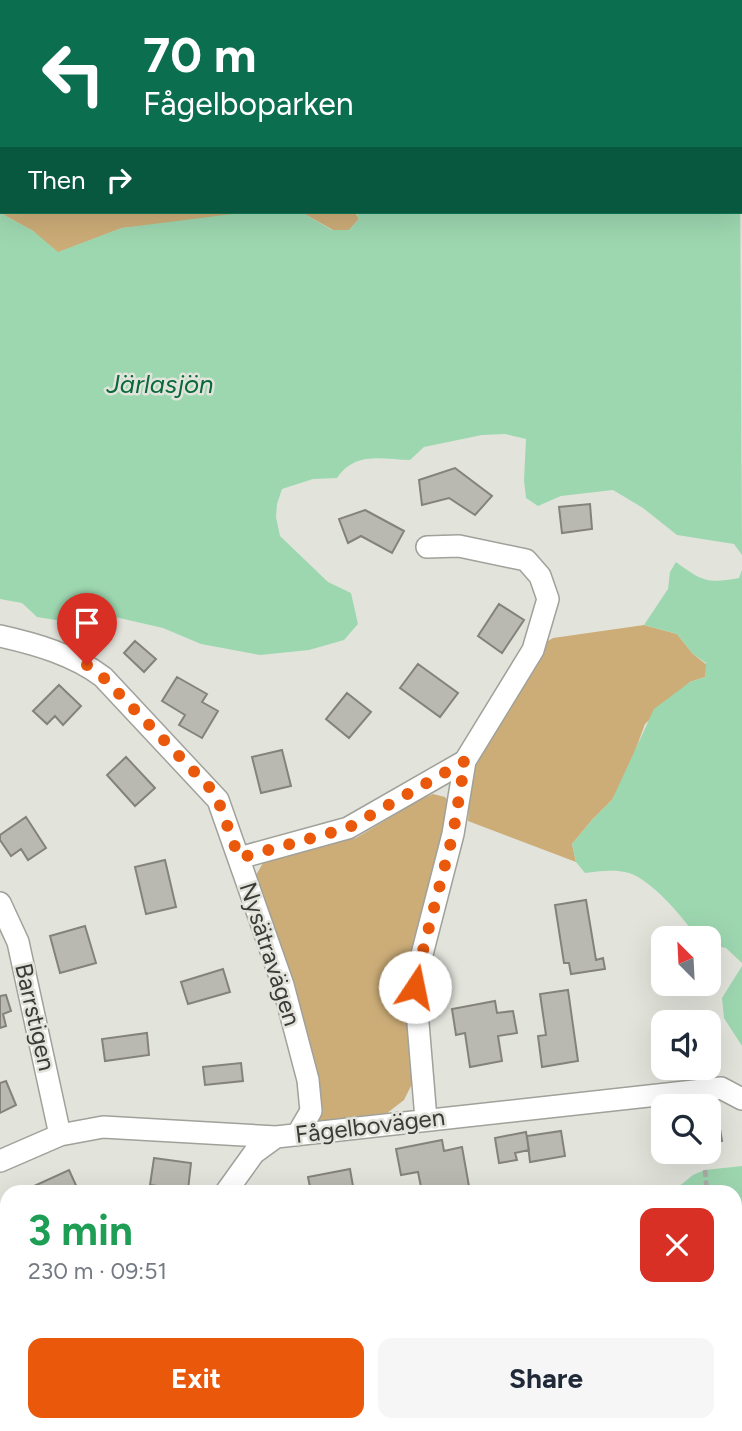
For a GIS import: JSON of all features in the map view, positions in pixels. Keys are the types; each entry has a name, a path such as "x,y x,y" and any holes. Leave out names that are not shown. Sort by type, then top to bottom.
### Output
{"street":[{"path":"426,1119 415,987 453,834 465,761 533,650 548,598 540,576 526,560 458,546 427,547"},
{"name":"Nysätravägen","path":"0,636 66,656 87,665 103,677 212,790 218,800 283,985 308,1080 311,1111 298,1135"},
{"path":"239,858 348,828 465,761"},
{"name":"Barrstigen","path":"0,903 18,942 60,1135"},
{"name":"Fågelbovägen","path":"0,1161 60,1135 103,1127 276,1137 721,1088 742,1098"},
{"path":"231,1185 254,1153 276,1137"}],"path":[{"path":"705,1170 706,1185"}],"shaded area":[{"path":"2,214 266,214 122,228 57,253 33,231"},
{"path":"305,214 356,214 359,219 349,230 333,230"},
{"path":"644,625 677,634 693,654 707,665 705,677 690,682 645,724 627,773 612,800 572,844 576,862 468,821 471,776 477,760 541,645 553,638"},
{"path":"433,794 445,797 451,805 408,988 414,1080 404,1100 382,1117 317,1125 316,1099 256,875 263,863 274,855 356,838"}],"water":[{"name":"Järlasjön","path":"0,214 33,231 58,252 122,228 232,214 304,214 332,230 349,230 359,219 357,214 740,214 742,555 734,544 677,535 643,508 613,490 561,496 538,506 526,498 526,439 505,434 482,435 424,447 410,460 361,460 344,469 337,478 313,479 282,489 276,517 280,536 328,582 351,593 358,624 344,640 309,650 260,655 201,644 163,628 115,617 62,621 37,617 22,603 0,599"},
{"path":"676,562 699,577 719,581 739,578 742,570 742,963 726,948 721,947 721,926 688,926 655,890 629,873 585,873 576,862 572,844 612,800 654,709 690,682 705,677 706,663 693,654 677,634 644,625 668,589 670,572"},
{"path":"742,966 742,1046 724,1018 722,998"},
{"path":"742,1166 742,1185 681,1185 705,1170"}],"building":[{"path":"455,468 492,496 475,515 449,498 422,505 419,480"},
{"path":"590,504 592,529 562,533 559,507"},
{"path":"365,510 404,531 392,553 361,536 348,543 339,519"},
{"path":"499,604 524,620 502,653 478,636"},
{"path":"135,641 156,659 144,672 124,653"},
{"path":"418,664 458,693 440,717 400,688"},
{"path":"177,677 207,694 202,702 218,711 202,738 179,725 185,715 162,701"},
{"path":"59,685 81,706 63,725 55,716 47,724 33,711"},
{"path":"347,693 371,712 349,738 326,719"},
{"path":"282,750 291,786 261,793 252,757"},
{"path":"126,757 155,788 135,806 107,775"},
{"path":"26,817 46,848 28,860 21,849 11,856 0,840 0,835"},
{"path":"165,860 176,907 146,914 135,867"},
{"path":"586,900 596,960 603,958 605,969 571,974 569,963 564,963 555,905"},
{"path":"85,926 96,963 60,973 50,936"},
{"path":"223,969 230,992 188,1004 181,982"},
{"path":"568,990 578,1061 542,1067 538,1036 546,1035 540,994"},
{"path":"6,995 11,1011 3,1014 6,1026 0,1028 0,996"},
{"path":"495,1001 497,1013 513,1011 517,1033 498,1036 502,1061 470,1067 465,1033 456,1035 452,1009"},
{"path":"147,1033 149,1055 105,1061 102,1039"},
{"path":"241,1063 243,1081 205,1085 203,1067"},
{"path":"6,1081 16,1105 0,1113 0,1083"},
{"path":"561,1131 565,1156 530,1162 527,1136"},
{"path":"526,1132 529,1150 515,1153 517,1160 499,1163 495,1138"},
{"path":"442,1140 444,1151 462,1147 469,1185 421,1185 418,1172 401,1175 396,1149"},
{"path":"154,1158 191,1163 189,1185 150,1185"},
{"path":"350,1169 353,1185 310,1185 308,1177"},
{"path":"69,1170 76,1185 36,1185"}],"route":[{"path":"87,665 103,677 212,790 239,858 348,828 465,761 453,834 415,987"}]}
